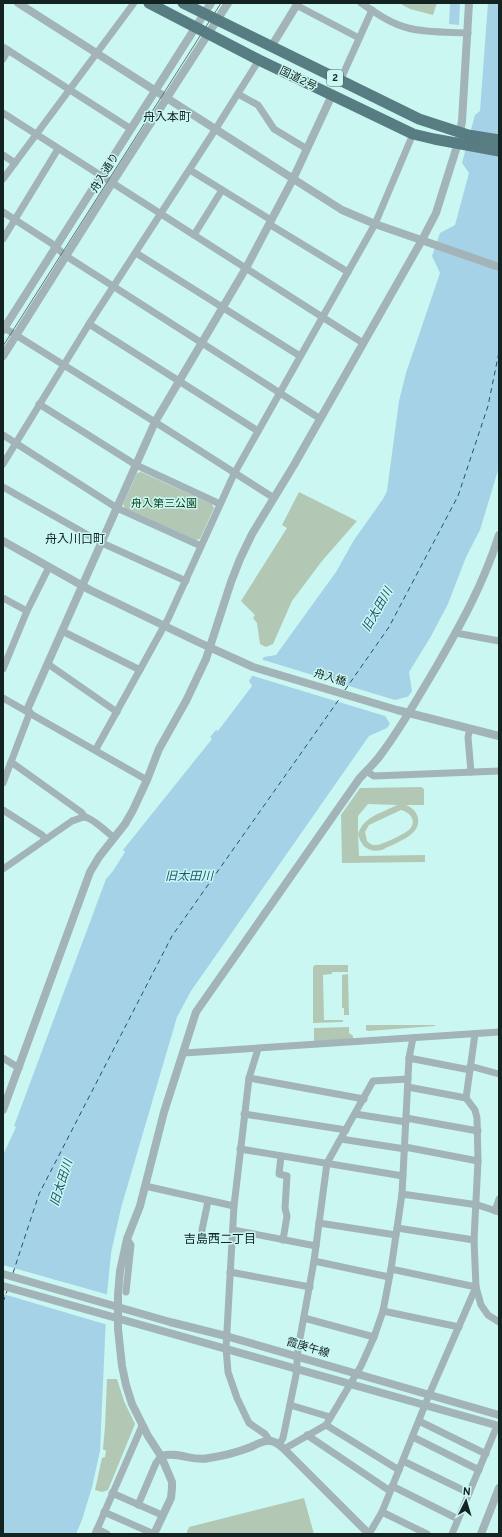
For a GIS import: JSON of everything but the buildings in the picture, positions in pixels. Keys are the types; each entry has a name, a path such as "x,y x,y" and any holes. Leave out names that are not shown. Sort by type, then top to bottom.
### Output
{"highway":[{"name":"国道2号","path":"149,3 196,26 259,60 413,134 434,139 499,140"},
{"name":"国道2号","path":"183,3 419,119 464,139 499,151"}],"street":[{"path":"18,3 342,210 375,224 434,243 499,267"},
{"path":"3,179 134,3"},
{"name":"舟入通り","path":"4,328 211,3"},
{"name":"舟入通り","path":"3,356 166,98 228,3"},
{"path":"361,3 386,19 408,28 468,33"},
{"path":"3,1110 90,872 133,810 160,749 186,701 206,659 231,582 252,534 363,343 436,213 464,139 469,3"},
{"path":"271,47 297,4 359,38"},
{"path":"340,81 372,10"},
{"path":"3,59 6,49 131,129"},
{"path":"3,464 89,324 190,170 259,60"},
{"path":"238,94 258,105 274,129 307,149"},
{"path":"3,783 28,711 155,422 246,268 293,179 332,96"},
{"path":"3,113 160,215 194,235 363,343"},
{"path":"96,749 165,626 234,474 375,224 413,134"},
{"path":"3,238 58,148"},
{"path":"3,155 15,162"},
{"path":"190,170 348,272"},
{"path":"194,235 222,190"},
{"path":"3,212 57,247 66,256 114,288 202,342 319,418"},
{"path":"136,253 300,356"},
{"path":"89,324 258,431"},
{"path":"4,328 274,498"},
{"path":"39,404 136,465 220,504"},
{"path":"3,435 117,508 201,546"},
{"path":"3,487 102,542 186,581"},
{"path":"104,1512 154,1534 171,1498 172,1482 161,1456 142,1426 132,1404 126,1385 119,1347 118,1307 120,1271 127,1239 140,1206 164,1112 196,1012 359,779 379,757 404,712 456,633 476,593 498,539"},
{"name":"舟入橋","path":"3,541 82,586 210,648 253,667 404,712 499,736"},
{"path":"3,669 27,612 49,567"},
{"path":"3,598 27,612"},
{"path":"62,631 140,670"},
{"path":"456,633 499,641"},
{"path":"3,647 10,651"},
{"path":"48,664 117,712"},
{"path":"3,698 96,749 147,780"},
{"path":"470,729 468,738 471,772"},
{"path":"11,762 113,837"},
{"path":"366,771 374,776 499,771"},
{"path":"3,810 46,839"},
{"path":"3,869 72,821 85,817"},
{"path":"184,1053 499,1032"},
{"path":"466,1098 475,1034"},
{"path":"281,1447 326,1425 357,1373 374,1337 383,1311 402,1194 409,1058 413,1038"},
{"path":"258,1049 249,1078 234,1206 226,1336 228,1372 237,1398 249,1423 265,1434 270,1441 281,1447 369,1534 382,1512 429,1395 476,1287"},
{"path":"3,1058 19,1068"},
{"path":"409,1058 499,1074"},
{"path":"249,1078 364,1099"},
{"path":"281,1447 290,1405 297,1356 310,1287 327,1163 373,1081 408,1079"},
{"path":"408,1088 466,1098 475,1110 478,1131 474,1240 476,1287 481,1305 488,1315 499,1322"},
{"path":"244,1114 346,1130"},
{"path":"355,1114 478,1131"},
{"path":"341,1139 405,1148 478,1161"},
{"path":"240,1149 403,1176"},
{"path":"281,1156 279,1174 287,1176 287,1216 283,1240"},
{"path":"145,1186 234,1206"},
{"path":"402,1194 475,1205 478,1204 497,1211 499,1199"},
{"path":"202,1230 208,1200"},
{"path":"319,1223 474,1240"},
{"path":"233,1230 316,1246"},
{"path":"126,1292 131,1245 127,1239"},
{"path":"314,1261 476,1287"},
{"path":"230,1272 310,1287"},
{"name":"霞庚午線","path":"3,1274 170,1322 226,1336 357,1373 499,1415"},
{"path":"3,1286 498,1426 452,1534"},
{"path":"383,1311 459,1327"},
{"path":"304,1318 374,1337"},
{"path":"290,1405 330,1417"},
{"path":"419,1421 486,1454"},
{"path":"326,1425 399,1470"},
{"path":"107,1534 96,1532 142,1426"},
{"path":"308,1435 391,1488 458,1519"},
{"path":"412,1437 479,1470"},
{"path":"138,1505 156,1462 161,1456 170,1454 199,1459 208,1458 270,1441"},
{"path":"403,1461 469,1493"},
{"path":"480,1534 499,1488"},
{"path":"112,1493 162,1515"},
{"path":"382,1512 427,1534"}],"green space":[{"path":"399,3 437,3 433,15 410,9"},
{"name":"舟入第三公園","path":"141,472 212,504 214,508 200,539 196,540 125,508 123,504 137,473"},
{"path":"299,492 357,521 322,561 292,601 273,644 266,647 260,644 257,623 253,618 255,615 241,601 287,528 282,525"},
{"path":"421,787 424,789 424,805 406,805 417,815 417,828 413,833 382,850 377,851 366,848 361,842 358,834 359,856 425,855 425,862 342,863 341,815 360,788","holes":["368,804 397,805 369,819 358,834 358,816","401,810 412,817 413,823 410,829 393,839 378,845 372,845 367,841 365,832 369,825"]},
{"path":"315,965 348,965 348,972 332,972 332,974 323,975 324,1020 343,1020 343,1022 313,1023 313,967"},
{"path":"348,974 349,1015 344,1015 344,1008 342,1008 342,975"},
{"path":"366,1025 435,1026 368,1031 366,1030"},
{"path":"349,1027 349,1033 353,1036 353,1039 314,1041 314,1028"},
{"path":"107,1379 117,1379 124,1401 135,1424 108,1490 102,1492 95,1490 102,1458 105,1457 106,1451 103,1449"},
{"path":"304,1498 314,1534 186,1534 189,1527"}],"water":[{"path":"450,3 460,3 459,25 449,24"},
{"name":"旧太田川","path":"488,3 499,3 499,467 480,530 466,557 448,604 430,638 409,672 412,691 387,728 369,736 191,991 177,1017 121,1208 111,1253 107,1294 100,1451 92,1487 76,1534 3,1534 3,1155 16,1127 14,1126 106,879 125,852 123,850 212,739 210,737 216,730 218,731 252,686 249,681 264,657 276,655 336,572 354,540 387,491 399,401 406,373 440,273 432,256 440,233 455,225 469,173 462,163 475,115 480,111"}],"pier":[{"path":"260,659 395,700 410,696 391,725 385,716 250,675"},
{"path":"3,1265 109,1295 108,1325 3,1294"}],"ferry route":[{"path":"345,690 389,627 458,496 488,406 499,352"},
{"path":"13,1273 39,1194 172,936 340,698"},
{"path":"3,1302 7,1291"}],"tram line":[{"path":"3,346 221,3"}],"district":[{"name":"舟入本町","path":"167,118"},
{"name":"舟入川口町","path":"75,540"},
{"name":"吉島西二丁目","path":"220,1240"}]}
